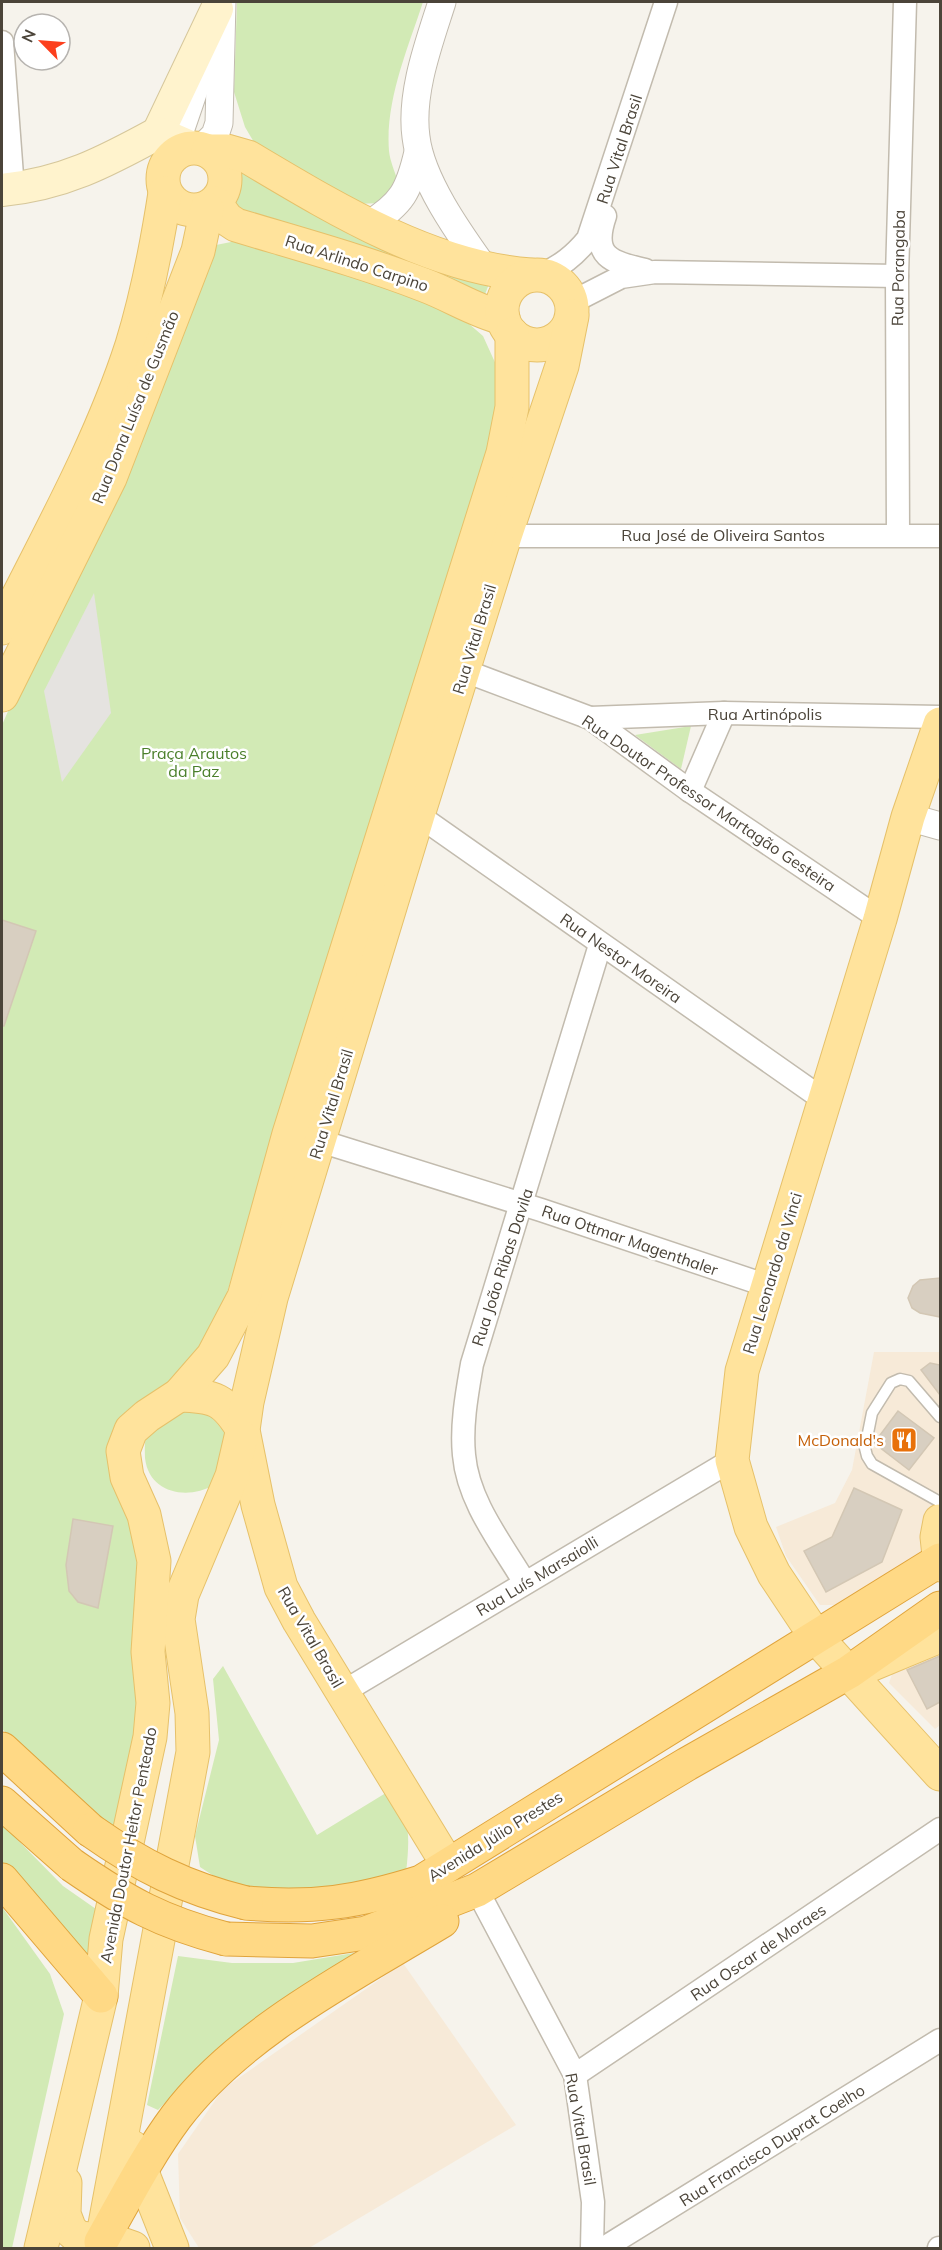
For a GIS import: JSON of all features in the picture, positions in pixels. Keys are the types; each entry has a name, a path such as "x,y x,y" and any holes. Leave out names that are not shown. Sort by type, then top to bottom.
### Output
{"highway":[{"name":"Avenida Júlio Prestes","path":"2,1749 90,1830 135,1862 187,1885 246,1903 306,1906 345,1903 421,1882 940,1562"},
{"name":"Avenida Júlio Prestes","path":"2,1803 72,1866 121,1899 153,1916 226,1939 312,1941 366,1933 477,1890 687,1764 849,1672 940,1608"},
{"path":"2,1880 101,1996"},
{"path":"101,2245 142,2170 177,2116 251,2043 302,2006 456,1912 477,1890"}],"main road":[{"path":"185,146 222,166 225,175 225,186 211,206 195,211 183,209 172,203 165,194 163,171 185,146 220,4"},
{"path":"7,189 59,181 105,162 185,146 227,151 248,157 368,225 413,244 484,268 507,273 536,275 559,282 571,307 561,335 542,345 520,341 508,326 504,299 508,291 522,278 536,275"},
{"name":"Rua Dona Luísa de Gusmão","path":"10,632 112,397 131,345 153,267 165,194"},
{"name":"Rua Dona Luísa de Gusmão","path":"10,632 110,478 198,251 211,206"},
{"name":"Rua Arlindo Carpino","path":"211,206 236,225 362,263 425,285 508,326"},
{"name":"Rua Vital Brasil","path":"448,1865 281,1587 260,1517 243,1430 247,1402 271,1298 505,536 562,366 571,307"},
{"name":"Rua Vital Brasil","path":"180,1395 213,1356 244,1297 289,1134 503,453 512,407 508,326"},
{"path":"2,695 10,632"},
{"name":"Rua Leonardo da Vinci","path":"940,724 908,817 880,919 742,1371 732,1460 752,1527 774,1574 816,1637 940,1774"},
{"path":"101,2245 193,1752 192,1713 178,1620 182,1595 232,1476 243,1430 230,1408 202,1396 180,1395"},
{"name":"Avenida Doutor Heitor Penteado","path":"41,2248 64,2142 101,1996 106,1939 150,1737 153,1703 148,1653 154,1561 144,1515 127,1477 123,1451 131,1430 147,1416 180,1395"},
{"path":"940,1521 937,1537 940,1562"},
{"path":"849,1672 940,1636"},
{"path":"127,2114 132,2152 142,2170 172,2248"},
{"path":"64,2142 64,2214 70,2230 79,2238 101,2245 112,2241 133,2248"}],"street":[{"path":"368,225 389,212 403,197 412,178 418,152 415,114 420,83 442,2"},
{"name":"Rua Vital Brasil","path":"536,275 575,255 588,239 666,2"},
{"name":"Rua Porangaba","path":"898,535 897,276 905,2"},
{"path":"185,146 215,135 219,123 220,4"},
{"path":"2,42 7,189"},
{"path":"619,147 618,180 600,235 604,252 611,261 656,272"},
{"path":"418,152 451,222 484,268"},
{"path":"571,307 580,298 621,277 656,272 897,276"},
{"name":"Rua José de Oliveira Santos","path":"505,536 940,536"},
{"name":"Rua Doutor Professor Martagão Gesteira","path":"465,671 590,718 690,791 880,919"},
{"path":"690,791 724,713"},
{"name":"Rua Artinópolis","path":"590,718 724,713 940,717"},
{"name":"Rua Nestor Moreira","path":"418,815 600,945 824,1100"},
{"path":"908,817 940,826"},
{"name":"Rua João Ribas Davila","path":"525,1583 473,1494 464,1456 465,1408 472,1364 600,945"},
{"name":"Rua Ottmar Magenthaler","path":"320,1141 522,1204 768,1287"},
{"name":"Rua Luís Marsaiolli","path":"343,1692 732,1460"},
{"name":"Rua Oscar de Moraes","path":"575,2075 940,1829"},
{"name":"Rua Vital Brasil","path":"477,1890 575,2075 593,2202 592,2248"},
{"name":"Rua Francisco Duprat Coelho","path":"604,2248 940,2040"}],"lane":[{"path":"940,1418 909,1381 900,1379 891,1383 872,1413 865,1448 872,1464 940,1502"}],"shaded area":[{"path":"94,593 111,713 62,782 44,691"},
{"path":"874,1352 940,1352 940,1489 928,1523 927,1552 846,1605 820,1605 786,1556 776,1527 835,1503 852,1470"},
{"path":"940,1640 940,1725 935,1729 889,1683 895,1666"},
{"path":"403,1963 516,2125 309,2248 199,2248 180,2218 178,2154 223,2089"}],"green space":[{"path":"237,2 423,2 399,75 391,113 389,151 398,182 382,203 355,204 255,144 245,127 234,92"},
{"path":"234,164 350,235 491,279 480,307 229,207"},
{"name":"Praça Arautos da Paz","path":"236,241 419,295 453,310 483,336 498,369 494,450 218,1321 205,1353 128,1418 140,1530 141,1696 119,1832 89,1810 2,1729 2,725 206,260 216,245"},
{"path":"691,726 681,769 635,735"},
{"path":"181,1409 209,1414 227,1435 214,1485 204,1490 182,1493 171,1491 154,1480 148,1470 145,1458 147,1435 158,1424"},
{"path":"223,1666 317,1835 394,1788 408,1829 406,1873 369,1885 267,1892 226,1884 200,1867 195,1836 219,1740 213,1679"},
{"path":"2,1824 63,1886 106,1916 92,1966 2,1864"},
{"path":"2,1907 50,1974 64,2014 12,2248 2,2248"},
{"path":"372,1950 294,1994 226,2041 158,2110 147,2105 178,1956 232,1963 293,1963"}],"building":[{"path":"2,920 36,931 4,1026 2,1026"},
{"path":"940,1278 940,1317 920,1313 912,1308 908,1298 913,1286 920,1280"},
{"path":"930,1363 940,1365 940,1395 921,1370"},
{"name":"McDonald's","path":"898,1411 934,1438 909,1470 874,1443"},
{"path":"854,1488 902,1510 882,1562 826,1592 804,1551 832,1537"},
{"path":"73,1519 113,1526 98,1608 78,1602 69,1591 66,1565"},
{"path":"940,1656 940,1702 927,1709 907,1670"}],"place":[{"name":"McDonald's","path":"904,1440"}]}
